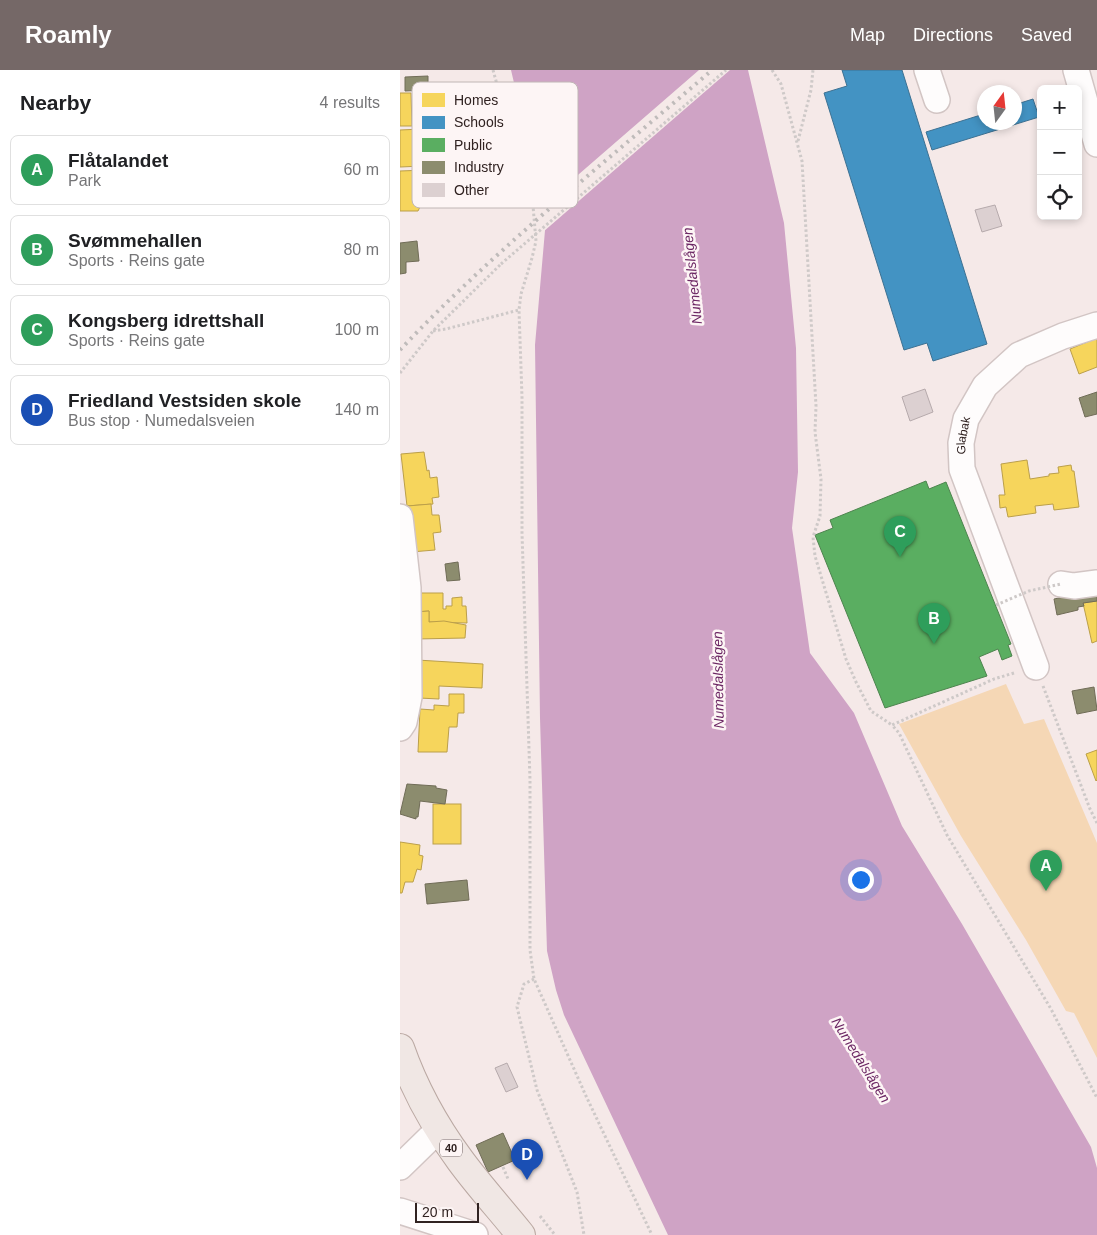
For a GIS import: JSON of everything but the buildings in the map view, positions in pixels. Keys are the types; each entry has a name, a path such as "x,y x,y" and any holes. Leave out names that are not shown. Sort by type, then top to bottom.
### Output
{"main road":[{"name":"40","path":"400,1048 415,1084 439,1129 460,1161 521,1235"}],"street":[{"path":"927,70 937,100"},
{"path":"1076,70 1097,144"},
{"name":"Glabak","path":"1036,667 962,469 960,443 966,419 985,386 1019,355 1063,336 1097,325"},
{"path":"400,517 408,588 409,697 404,722 400,728"},
{"path":"1060,584 1074,586 1097,583"},
{"path":"400,1167 439,1129"},
{"path":"400,1211 476,1235"}],"path":[{"path":"578,198 726,70"},
{"path":"772,70 782,84 802,161 816,406 815,432 821,479 820,516 814,537 815,556 846,659 871,712 892,725 899,733 947,835 1051,1009 1097,1098"},
{"path":"798,141 811,90 813,70"},
{"path":"534,208 536,241 522,287 519,310 522,397 522,533 530,780 530,950 534,978 586,1096 652,1235"},
{"path":"400,373 433,331 501,264 566,208"},
{"path":"433,331 519,310"},
{"path":"996,605 1030,592 1060,584"},
{"path":"892,725 994,679 1036,667 1097,823"},
{"path":"534,978 524,984 517,1007 537,1090 578,1192 584,1235"}],"shaded area":[{"path":"1006,684 1024,724 1044,719 1097,843 1097,1058 1074,1013 1066,1011 1026,940 961,836 899,724"}],"water":[{"name":"Numedalslågen","path":"511,70 748,70 784,223 796,348 798,472 792,528 810,653 854,713 902,826 962,924 1091,1147 1097,1168 1097,1235 668,1235 564,1015 547,951 540,718 535,345 546,219 543,208 578,208 578,82 514,82"}],"pier":[{"path":"699,70 730,70 578,202 578,175"},
{"path":"541,208 571,208 543,232 544,219"}],"railway":[{"path":"578,184 712,70"},
{"path":"400,350 474,276 551,208"}],"place":[{"name":"Kongsberg idrettshall","path":"900,557"},
{"name":"Svømmehallen","path":"934,644"},
{"name":"Flåtalandet","path":"1046,891"},
{"name":"Friedland Vestsiden skole","path":"527,1180"}]}
